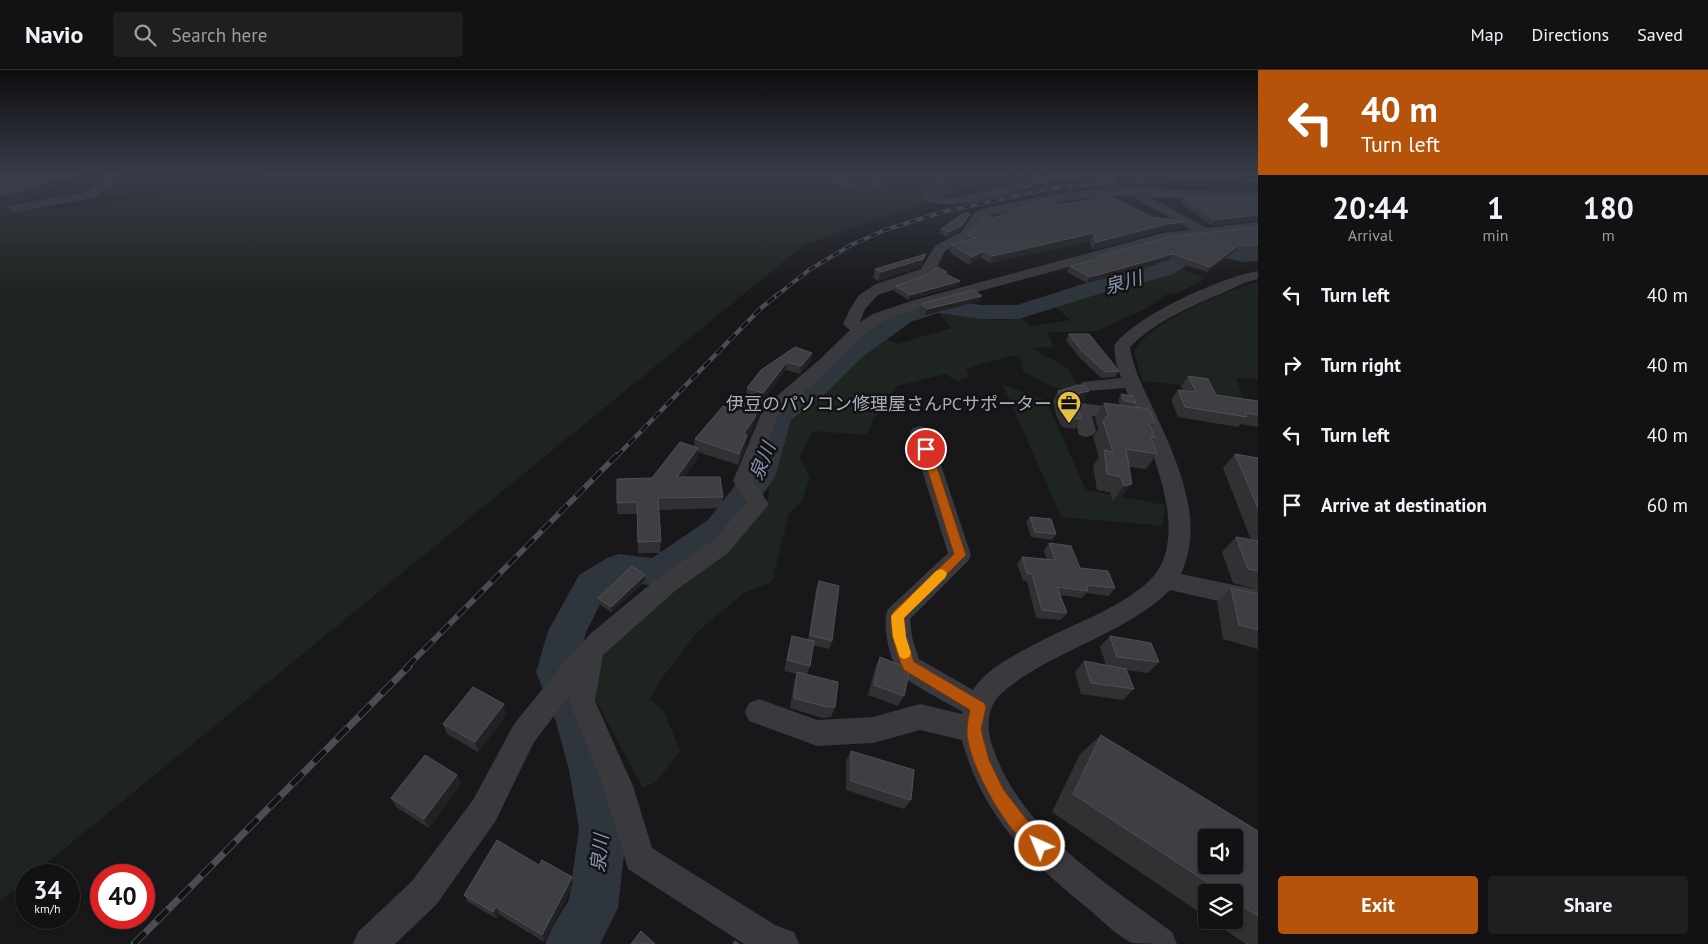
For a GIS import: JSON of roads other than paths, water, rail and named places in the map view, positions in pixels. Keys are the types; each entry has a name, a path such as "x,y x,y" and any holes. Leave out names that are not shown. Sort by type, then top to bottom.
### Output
{"street":[{"path":"862,330 851,324 857,306 867,296 878,288 927,271 943,246 964,237 980,215"},
{"path":"1173,215 1205,232"},
{"path":"370,944 424,893 484,811 524,733 571,673 599,642 667,584 720,547 758,504 744,481 771,411 825,364 850,338 879,318 919,303 1159,239 1258,226"},
{"path":"1160,944 1051,856 1020,824 998,795 982,761 976,719 991,686 1017,668 1143,600 1164,579 1175,563 1179,545 1179,521 1175,496 1147,418 1123,362 1122,346 1129,337 1149,324 1246,277 1258,275"},
{"path":"1088,386 1132,382"},
{"path":"1086,431 1081,409 1147,418"},
{"path":"920,432 960,555 898,616 899,637 908,666 976,719"},
{"path":"1164,579 1258,600"},
{"path":"591,651 582,701 618,786 639,858 768,940 782,944"},
{"path":"759,712 818,733 844,730 873,730 920,717 976,719"}],"waterway":[{"name":"泉川","path":"571,944 593,908 603,828 591,770 577,722 556,672 567,631 592,585 619,568 658,572 720,529 759,477 778,416 816,387 852,353 903,317 936,306 982,312 1019,312 1097,287 1163,270 1197,251 1211,249 1243,256 1258,255"}],"railway":[{"path":"776,296 809,270 851,245 885,230 933,215"},
{"path":"616,457 760,309 777,295"},
{"path":"407,667 617,455"},
{"path":"134,944 409,666"}],"place":[{"name":"伊豆のパソコン修理屋さんPCサポーター","path":"1069,424"}]}
